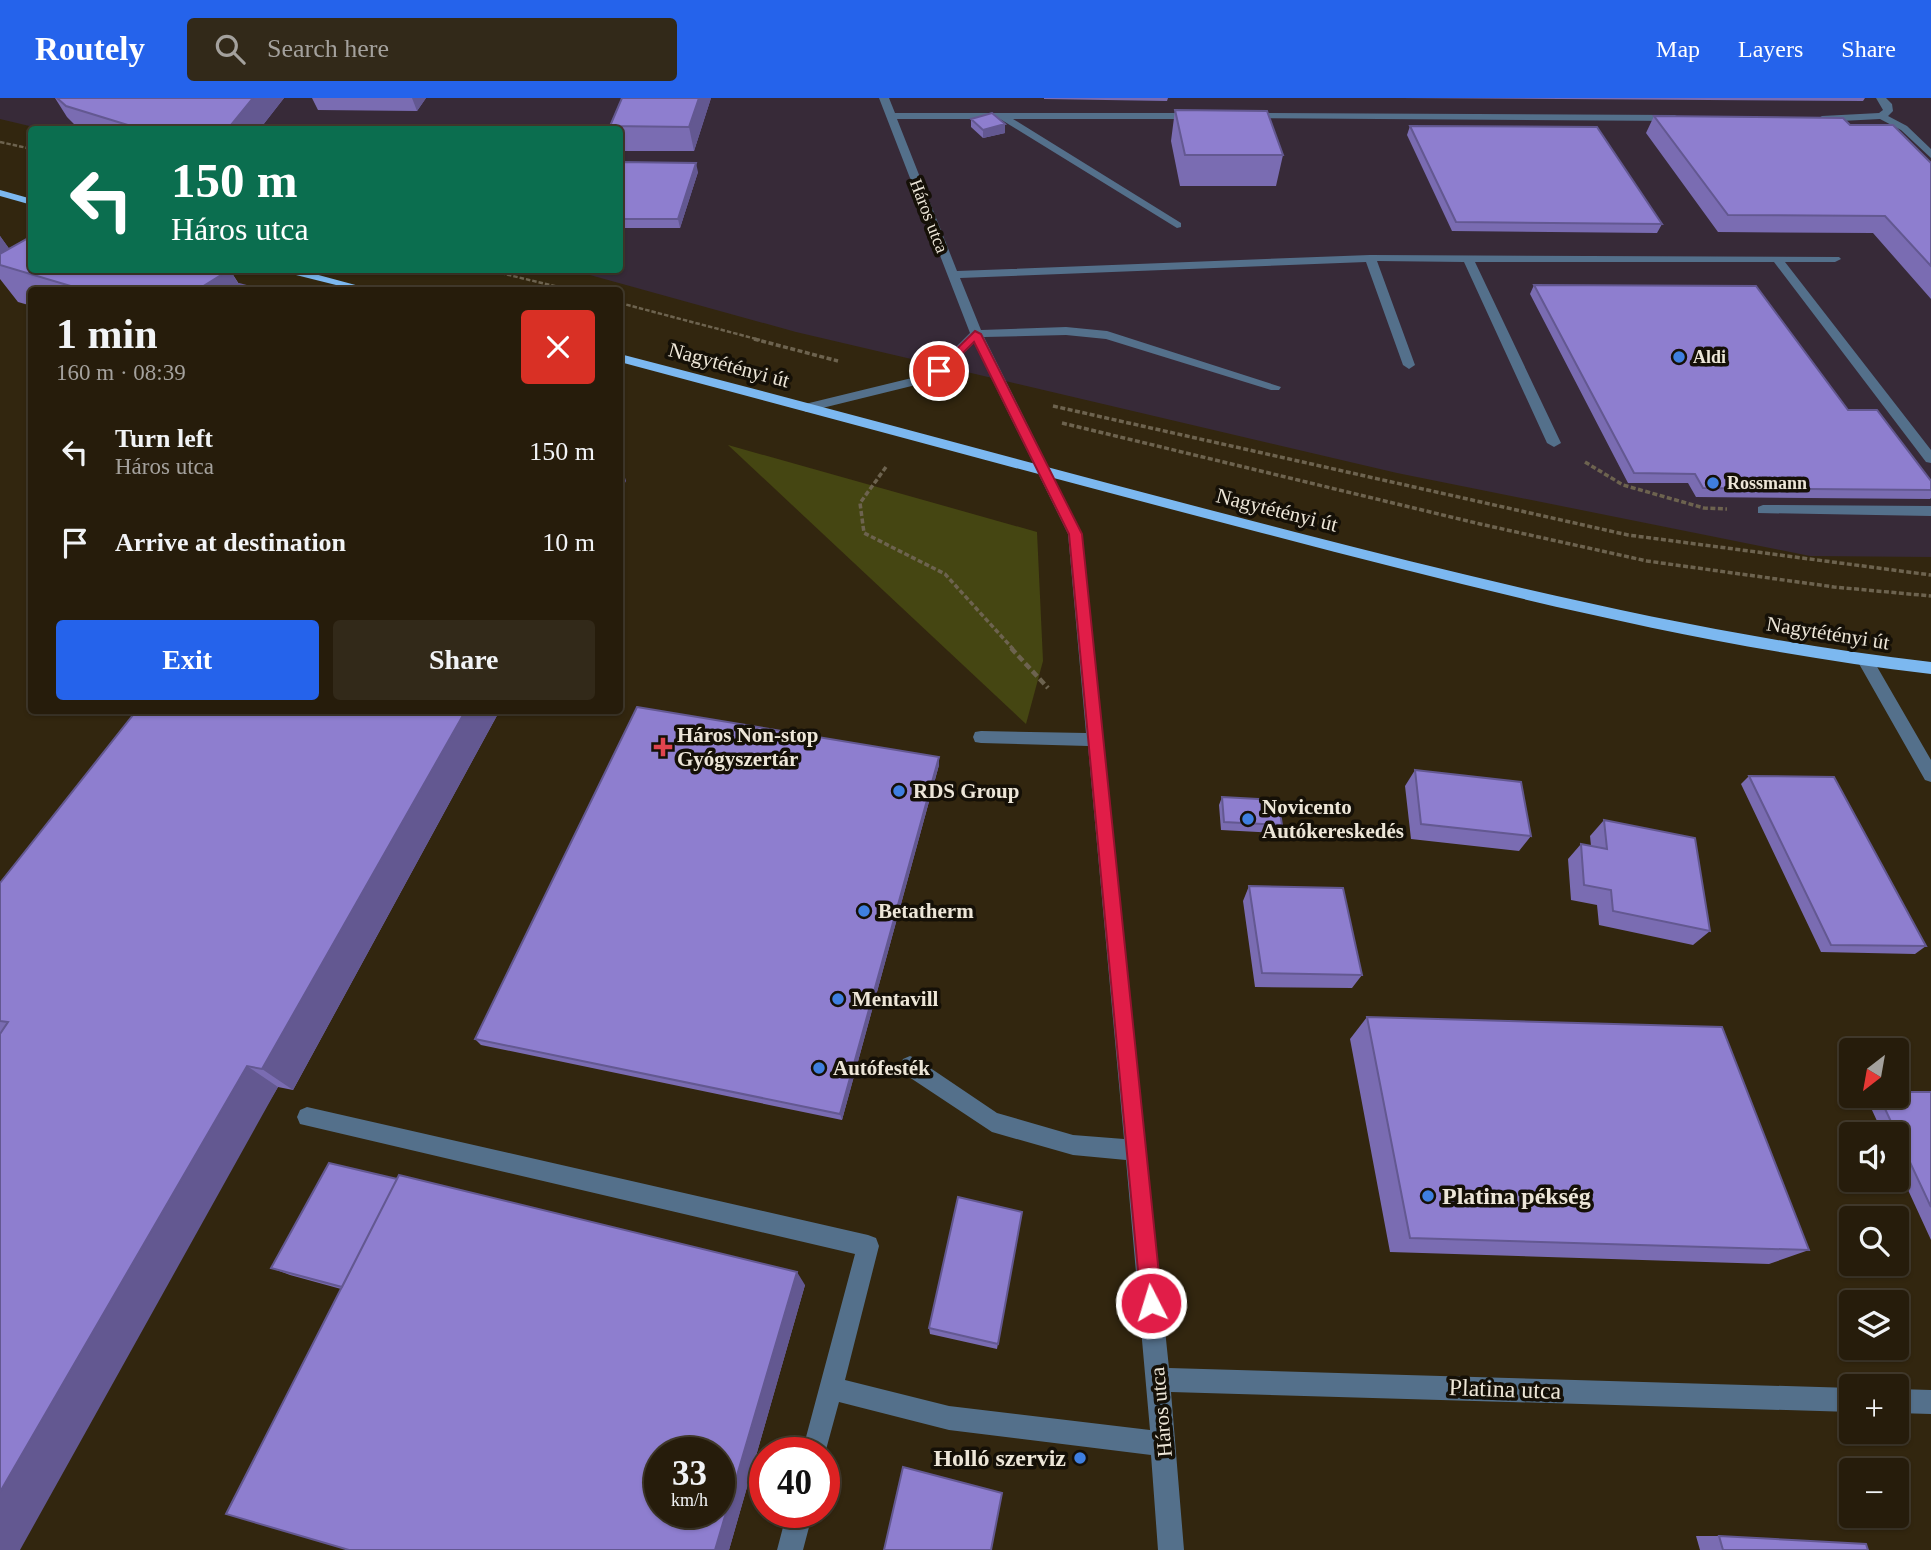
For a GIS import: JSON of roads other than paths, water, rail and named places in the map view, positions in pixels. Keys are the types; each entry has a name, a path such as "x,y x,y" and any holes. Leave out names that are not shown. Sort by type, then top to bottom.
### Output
{"main road":[{"path":"0,193 28,201"},
{"path":"300,273 356,287"},
{"name":"Nagytétényi út","path":"623,359 1045,473 1426,570 1679,630 1866,662 1931,668"}],"street":[{"name":"Háros utca","path":"884,98 975,334 1075,534 1158,1380 1171,1550"},
{"path":"1881,98 1887,104 1888,111 1882,116"},
{"path":"1000,115 1177,225"},
{"path":"890,116 1210,116"},
{"path":"1238,116 1686,118"},
{"path":"1812,119 1882,116 1905,128 1931,155"},
{"path":"952,275 1370,258 1835,259"},
{"path":"1370,258 1409,365"},
{"path":"1468,258 1554,443"},
{"path":"1777,259 1931,459"},
{"path":"806,408 925,379 939,371 975,334 1066,331 1107,335 1275,387"},
{"path":"1763,510 1931,510"},
{"path":"1866,662 1931,775"},
{"path":"981,737 1096,740"},
{"path":"910,1066 992,1122 1073,1145 1136,1150"},
{"path":"307,1116 868,1246 818,1437"},
{"name":"Platina utca","path":"1158,1380 1839,1400"},
{"path":"830,1388 949,1419 1164,1444"},
{"path":"1909,1401 1931,1402"},
{"path":"790,1550 796,1528"}],"place":[{"name":"Aldi","path":"1679,357"},
{"name":"Rossmann","path":"1713,483"},
{"name":"Háros Non-stop Gyógyszertár","path":"663,747"},
{"name":"RDS Group","path":"899,791"},
{"name":"Novicento Autókereskedés","path":"1248,819"},
{"name":"Betatherm","path":"864,911"},
{"name":"Mentavill","path":"838,999"},
{"name":"Autófesték","path":"819,1068"},
{"name":"Platina pékség","path":"1428,1196"},
{"name":"Holló szerviz","path":"1080,1458"}]}
